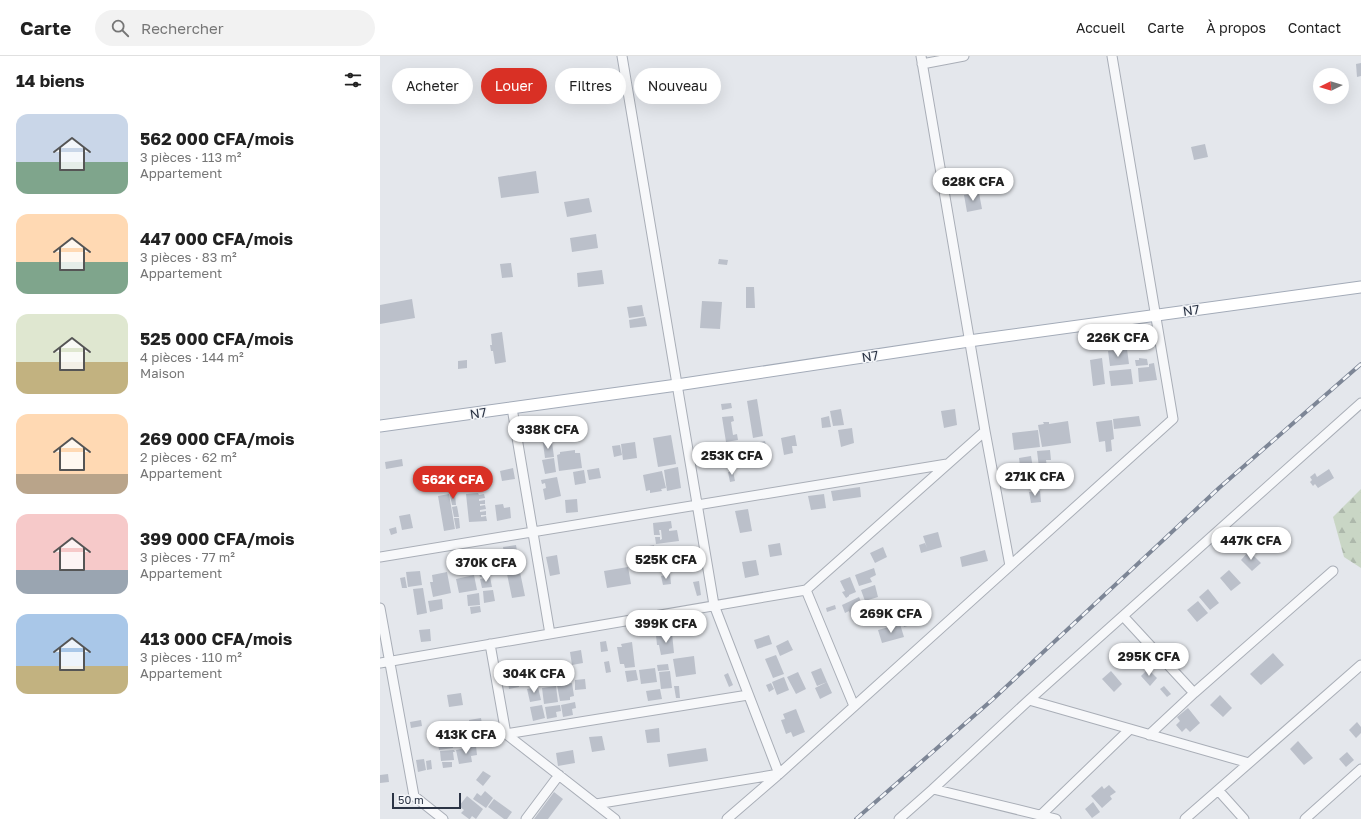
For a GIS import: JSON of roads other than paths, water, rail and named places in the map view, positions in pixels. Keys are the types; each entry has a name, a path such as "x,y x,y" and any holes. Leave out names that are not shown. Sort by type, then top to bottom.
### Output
{"main road":[{"name":"N7","path":"380,426 677,385 969,341 1361,287"}],"street":[{"path":"622,56 714,606 779,774"},
{"path":"964,56 922,60 969,341 1010,566"},
{"path":"727,819 779,774 1173,419 1112,56"},
{"path":"899,819 1029,700 1361,403"},
{"path":"512,408 550,634"},
{"path":"380,663 806,590 985,431"},
{"path":"380,557 948,464"},
{"path":"1149,735 1194,693 1333,571"},
{"path":"806,590 854,706"},
{"path":"380,608 414,796 443,819"},
{"path":"1123,616 1194,693"},
{"path":"490,644 506,734 614,819"},
{"path":"1185,819 1361,665"},
{"path":"506,734 748,695"},
{"path":"1029,700 1249,763"},
{"path":"1041,815 1130,729"},
{"path":"1305,819 1361,769"},
{"path":"596,804 779,774"},
{"path":"526,819 559,775"},
{"path":"933,789 1055,819"},
{"path":"1218,790 1244,819"}],"railway":[{"path":"856,819 992,700 1219,488 1361,364"}]}
